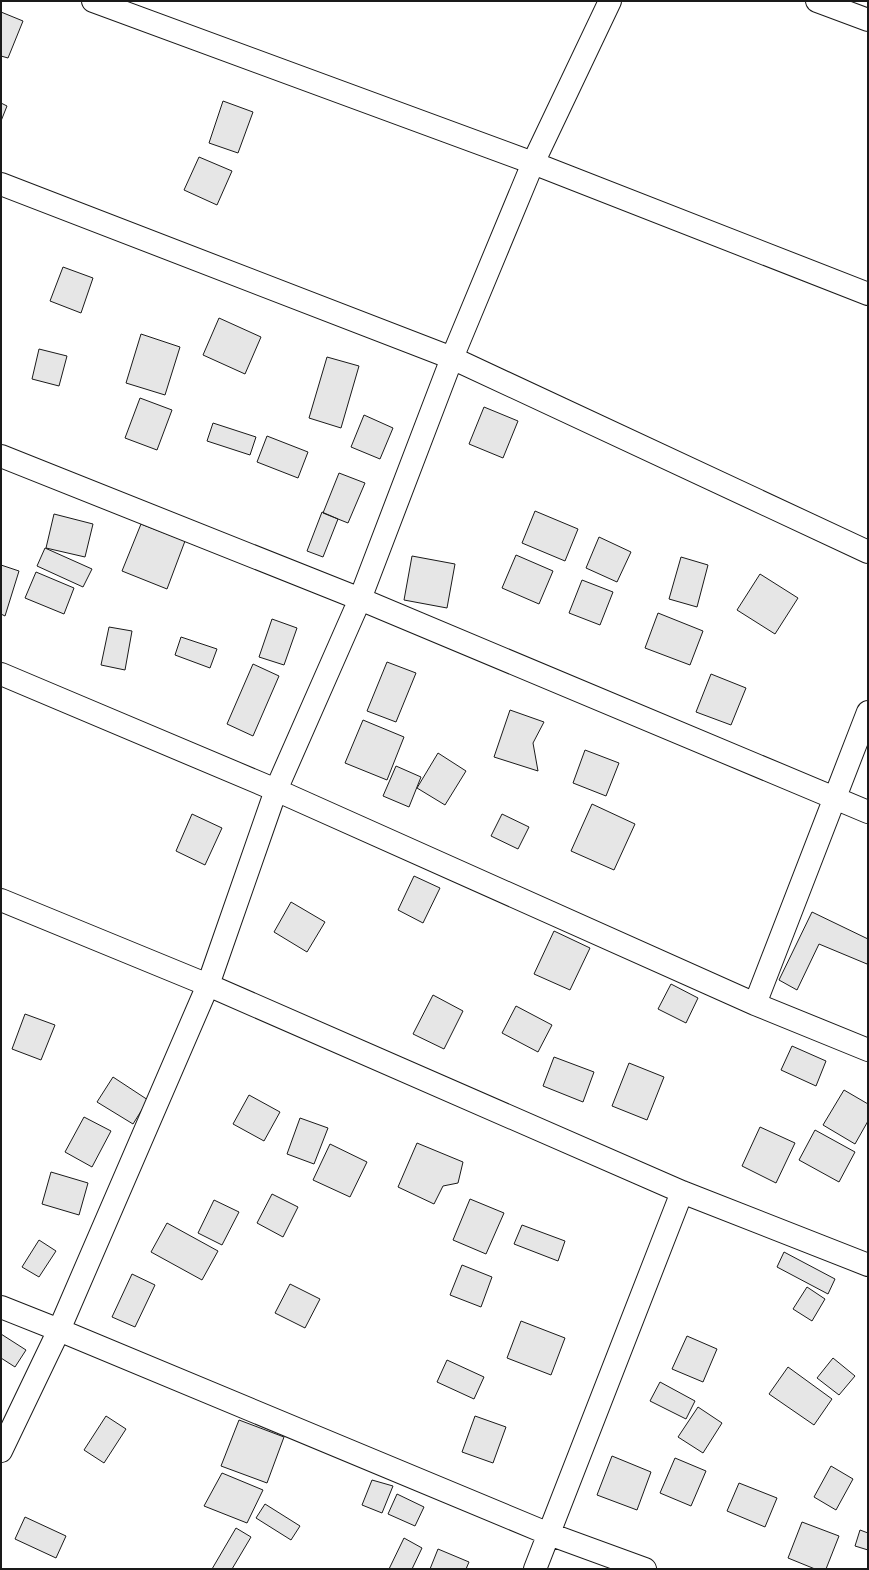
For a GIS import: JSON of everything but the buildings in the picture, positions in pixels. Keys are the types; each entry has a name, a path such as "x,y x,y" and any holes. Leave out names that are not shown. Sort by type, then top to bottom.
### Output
{"street":[{"path":"93,1 534,163 868,294"},
{"path":"1,1451 59,1330 208,985 276,790 360,599 452,358 534,163 610,1"},
{"path":"817,1 868,20"},
{"path":"1,184 452,358 868,552"},
{"path":"1,456 360,599 868,812"},
{"path":"1,674 276,790 755,1004 868,1050"},
{"path":"755,1004 868,712"},
{"path":"1,900 208,985 682,1192 868,1265"},
{"path":"535,1569 682,1192"},
{"path":"1,1307 549,1534 644,1569"}]}
